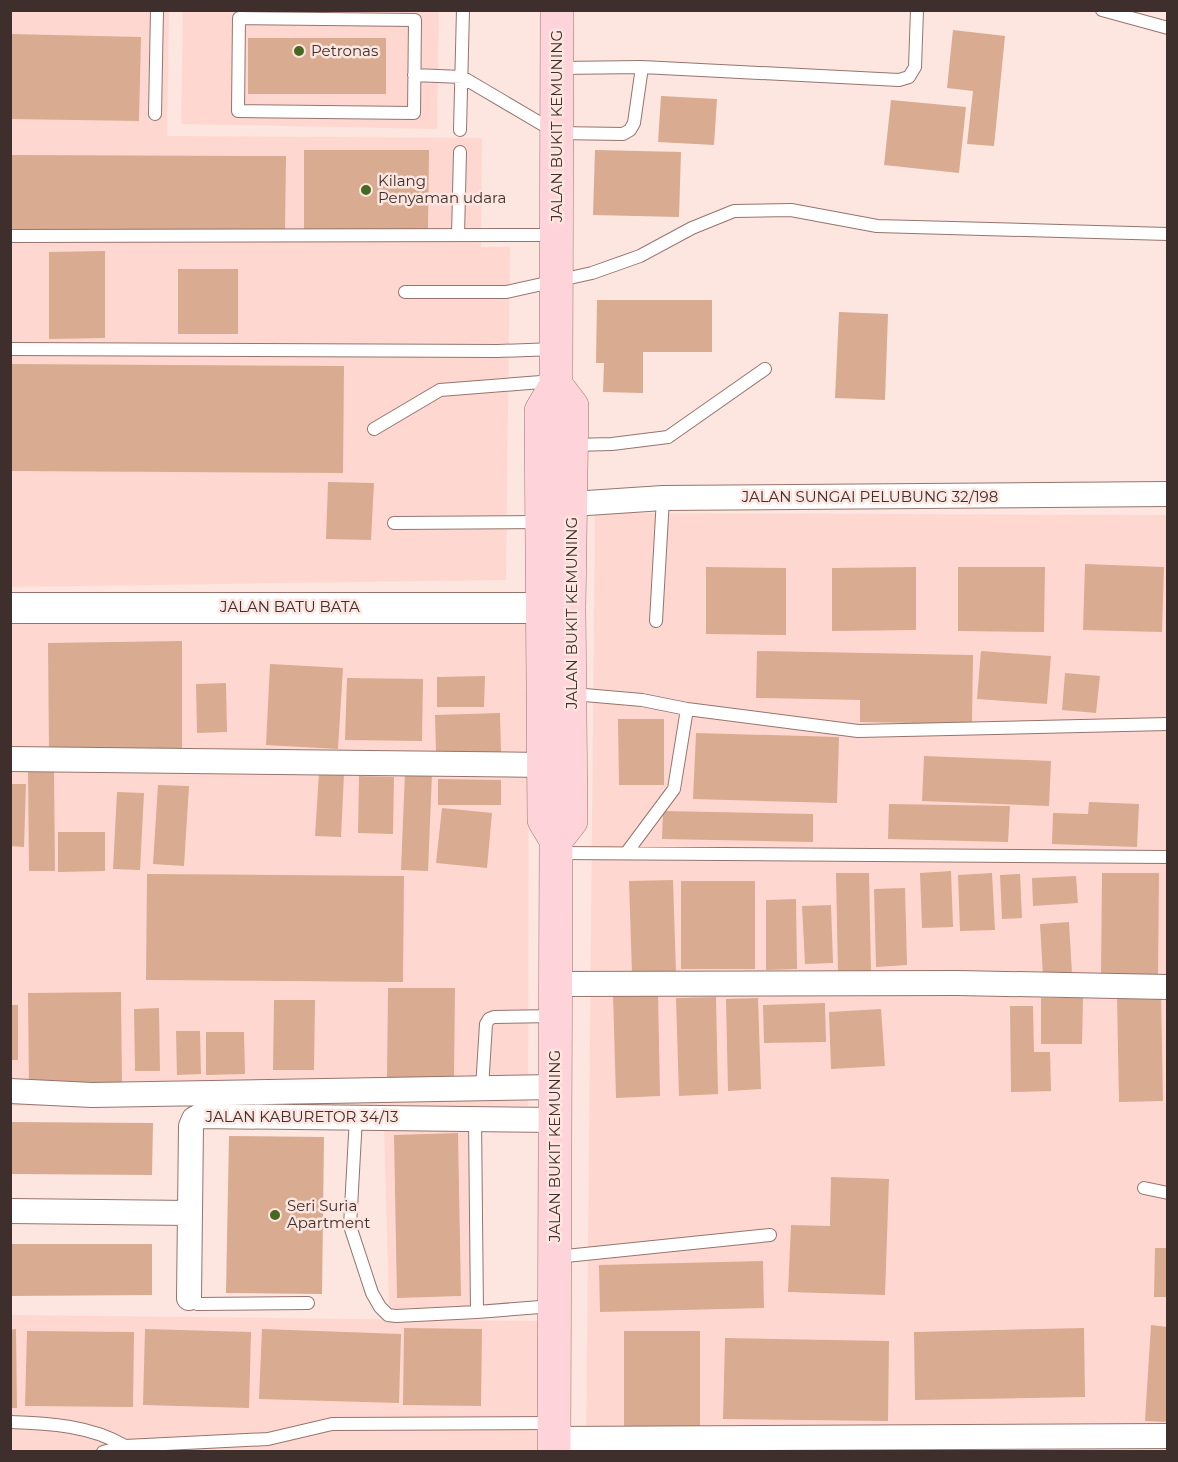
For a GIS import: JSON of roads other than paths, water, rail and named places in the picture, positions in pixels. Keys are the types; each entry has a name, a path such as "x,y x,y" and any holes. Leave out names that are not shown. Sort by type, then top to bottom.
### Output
{"main road":[{"name":"JALAN BUKIT KEMUNING","path":"556,847 571,821 571,694 543,522 541,411 556,371 557,10"},
{"name":"JALAN BUKIT KEMUNING","path":"554,1438 556,847 544,820 544,765 556,607 572,504 572,406 556,371"}],"street":[{"name":"JALAN SUNGAI PELUBUNG 32/198","path":"572,504 663,498 1167,494"},
{"name":"JALAN BATU BATA","path":"10,608 556,607"},
{"path":"10,759 544,765"},
{"path":"555,984 958,983 1167,987"},
{"path":"10,1091 92,1095 555,1087"},
{"name":"JALAN KABURETOR 34/13","path":"189,1298 191,1126 194,1119 200,1116 555,1120"},
{"path":"10,1211 190,1213"},
{"path":"554,1438 1167,1436"}],"lane":[{"path":"155,114 157,10"},
{"path":"460,130 463,10"},
{"path":"557,68 642,67 899,80 909,77 915,67 917,10"},
{"path":"1102,10 1167,28"},
{"path":"337,15 415,20 414,113 238,111 239,18 337,15"},
{"path":"414,75 462,77 557,133 623,134 630,130 634,123 642,67"},
{"path":"458,235 460,152"},
{"path":"405,292 506,292 592,273 640,256 692,228 734,211 790,210 877,226 1167,234"},
{"path":"10,236 556,235"},
{"path":"10,349 498,351 556,371"},
{"path":"572,445 612,444 668,437 765,369"},
{"path":"374,429 440,390 556,371"},
{"path":"657,621 663,498"},
{"path":"394,522 543,522"},
{"path":"571,694 642,700 687,709 858,731 1167,724"},
{"path":"627,852 674,789 687,709"},
{"path":"556,847 627,852 1167,857"},
{"path":"482,1088 486,1024 489,1019 555,1016"},
{"path":"356,1117 350,1226 372,1293 388,1315 477,1312 554,1306"},
{"path":"475,1118 477,1312"},
{"path":"1144,1188 1167,1193"},
{"path":"554,1257 770,1235"},
{"path":"189,1298 197,1304 308,1303"},
{"path":"10,1422 95,1431 125,1446"},
{"path":"103,1452 125,1446 268,1438 332,1424 554,1438"}],"place":[{"name":"Petronas","path":"299,51"},
{"name":"Kilang Penyaman udara","path":"366,190"},
{"name":"Seri Suria Apartment","path":"275,1215"}]}
